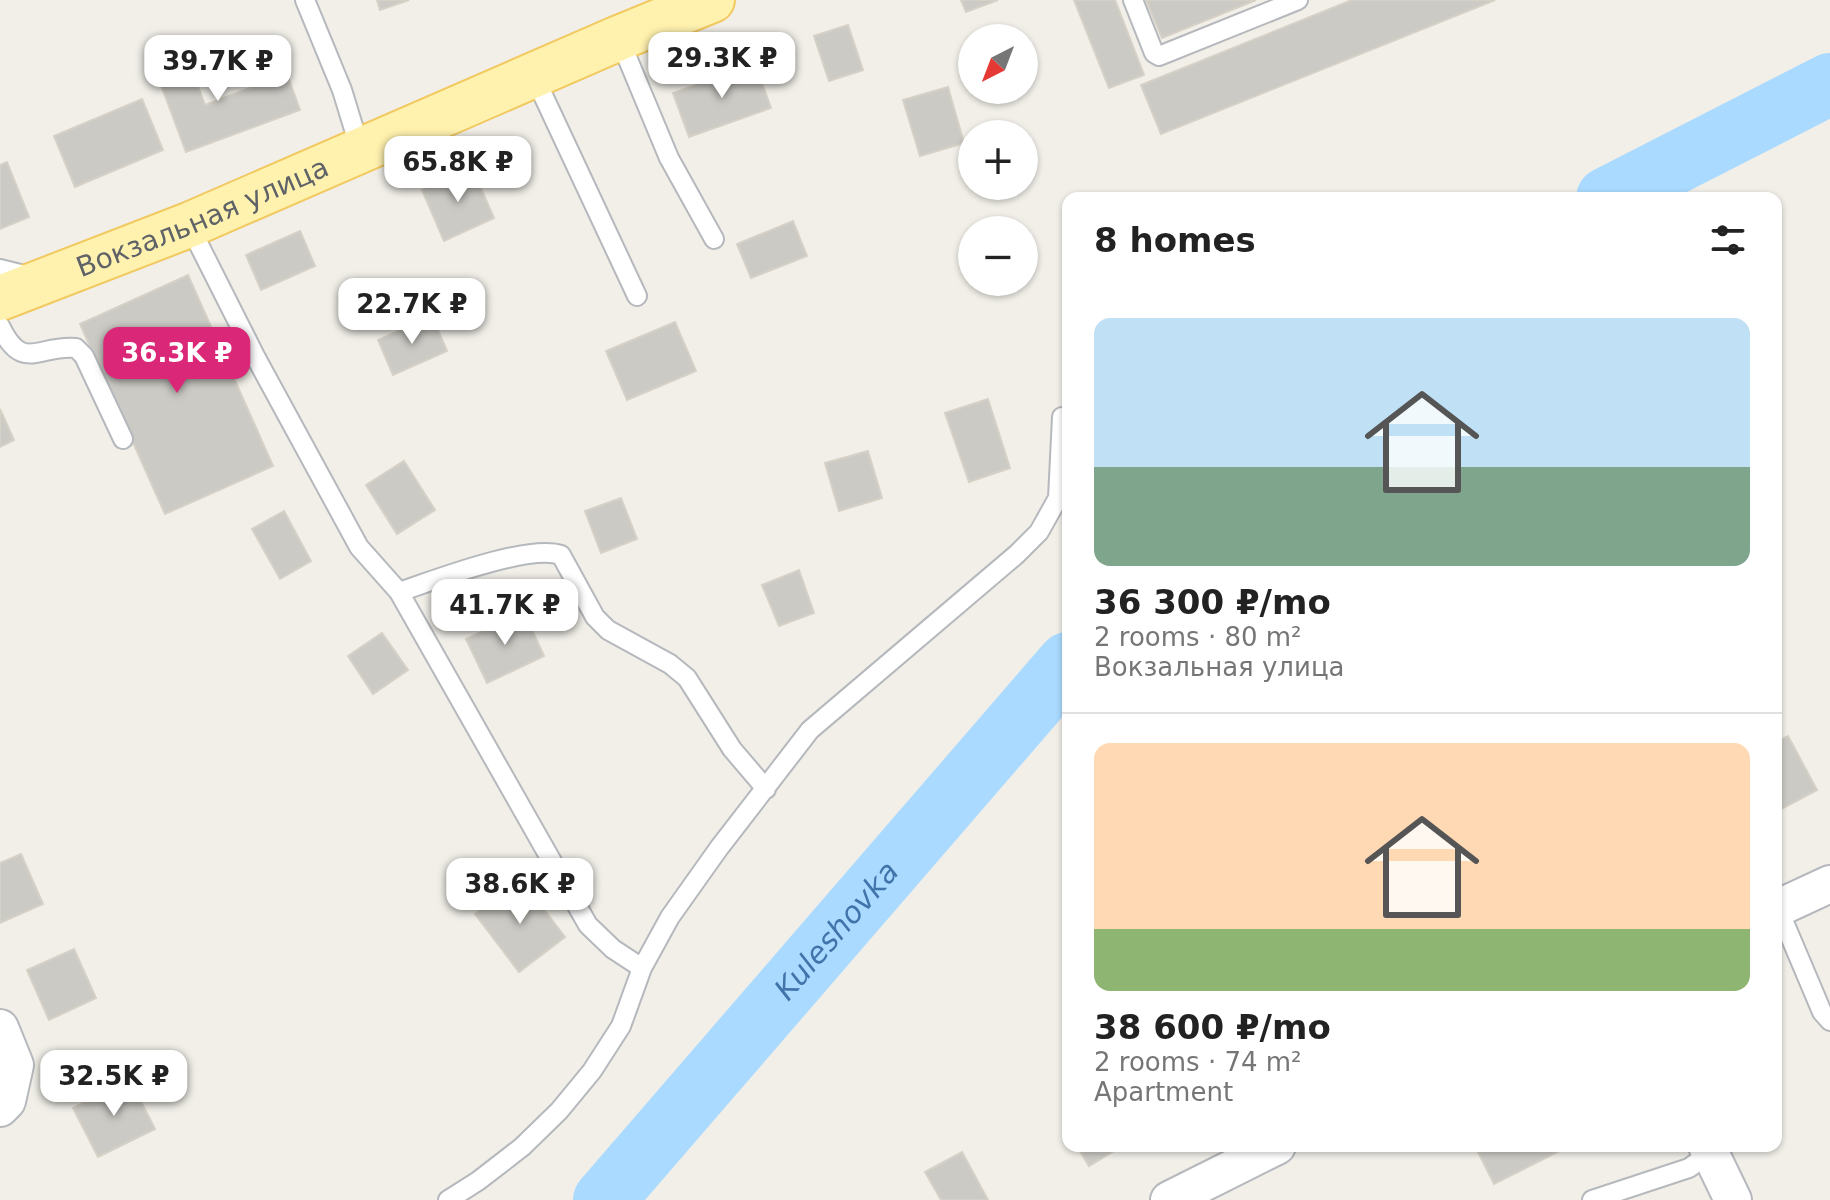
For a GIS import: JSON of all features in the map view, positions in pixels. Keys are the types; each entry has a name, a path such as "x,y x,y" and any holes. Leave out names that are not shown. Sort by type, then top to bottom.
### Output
{"main road":[{"name":"Вокзальная улица","path":"11,284 189,225 712,0"}],"street":[{"path":"1782,907 1830,884"},
{"path":"0,1028 15,1065 7,1101 0,1108"},
{"path":"1169,1200 1265,1152"},
{"path":"1709,1152 1733,1200"}],"lane":[{"path":"305,0 342,90 361,152"},
{"path":"1133,0 1154,53 1159,56 1298,0"},
{"path":"619,38 669,158 714,239"},
{"path":"534,76 637,296"},
{"path":"189,225 255,356 359,547 399,592 588,925 613,949 642,968"},
{"path":"0,326 14,349 22,353 39,354 65,347 76,348 84,356 123,439"},
{"path":"448,1200 522,1147 592,1071 621,1026 642,968 670,917 810,730 1039,532 1058,498 1062,417"},
{"path":"399,592 487,564 549,551 561,555 595,617 608,630 670,664 687,678 732,749 766,789"},
{"path":"1782,920 1822,1012 1830,1021"},
{"path":"1592,1200 1689,1168 1706,1152"}],"building":[{"path":"377,0 409,0 380,10"},
{"path":"961,0 998,0 966,12"},
{"path":"1074,0 1115,0 1144,75 1109,88"},
{"path":"1146,0 1256,0 1162,38"},
{"path":"1352,0 1495,0 1161,134 1141,85"},
{"path":"848,25 863,70 829,81 814,36"},
{"path":"183,46 205,105 287,74 300,110 186,152 151,58"},
{"path":"755,64 771,108 689,137 673,93"},
{"path":"948,87 958,122 958,145 920,156 903,100"},
{"path":"142,99 163,150 75,187 54,136"},
{"path":"7,162 29,217 0,229 0,165"},
{"path":"472,168 494,218 444,241 422,190"},
{"path":"793,221 807,256 751,278 737,244"},
{"path":"300,231 315,266 261,290 246,255"},
{"path":"188,275 273,466 165,514 80,324"},
{"path":"432,316 447,351 393,375 378,340"},
{"path":"675,322 696,371 627,400 606,351"},
{"path":"988,399 1010,468 969,482 945,413"},
{"path":"0,409 14,440 0,447"},
{"path":"868,451 882,498 839,511 825,463"},
{"path":"404,461 435,510 397,534 366,485"},
{"path":"621,498 637,539 601,553 585,511"},
{"path":"284,511 311,561 280,579 252,529"},
{"path":"799,570 814,613 779,626 762,585"},
{"path":"524,612 544,656 487,683 466,639"},
{"path":"382,633 408,670 373,694 348,656"},
{"path":"1788,736 1817,790 1782,809 1782,739"},
{"path":"21,854 43,904 0,923 0,863"},
{"path":"521,879 565,937 519,972 475,914"},
{"path":"74,949 96,998 49,1020 27,970"},
{"path":"130,1080 155,1129 98,1157 73,1108"},
{"path":"962,1152 988,1200 941,1200 925,1172"},
{"path":"1081,1152 1112,1152 1089,1166"},
{"path":"1478,1152 1557,1152 1494,1184"}],"waterway":[{"name":"Kuleshovka","path":"1619,192 1830,84"},
{"name":"Kuleshovka","path":"604,1200 1062,670"}]}
